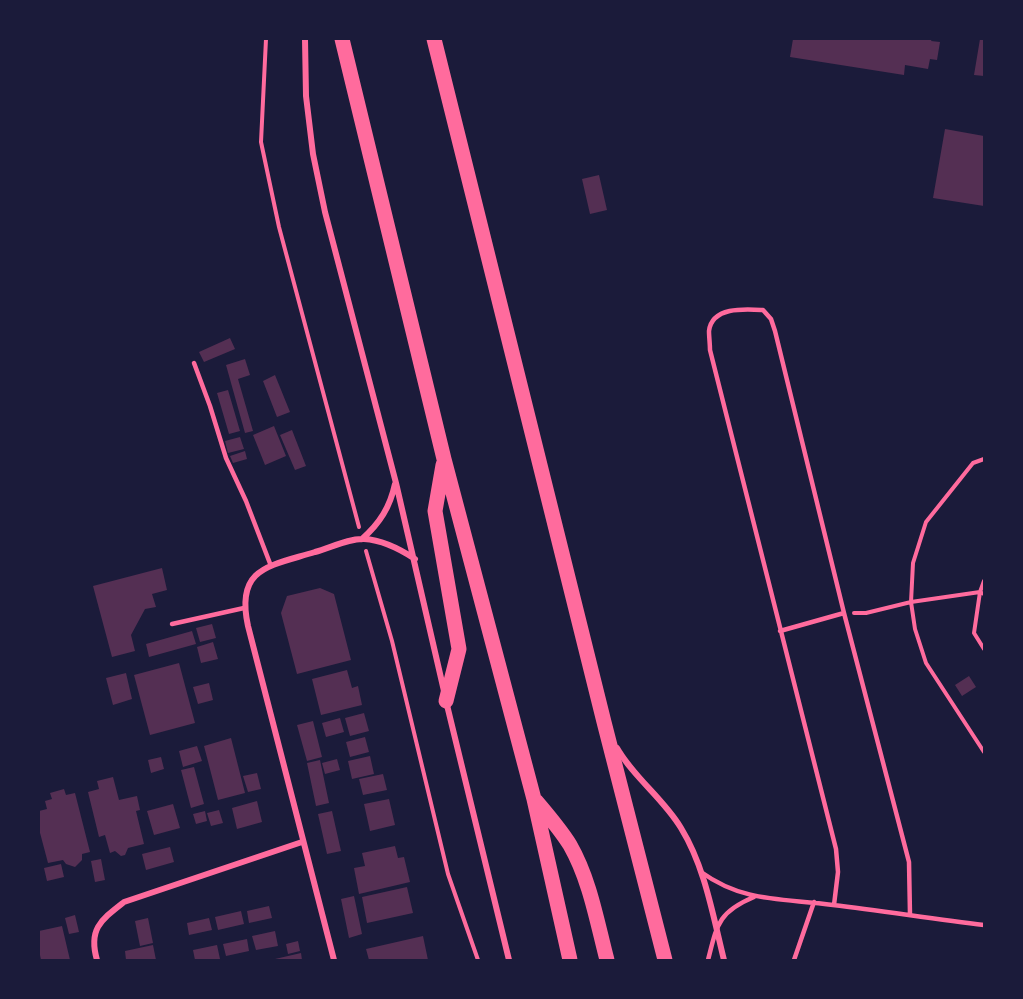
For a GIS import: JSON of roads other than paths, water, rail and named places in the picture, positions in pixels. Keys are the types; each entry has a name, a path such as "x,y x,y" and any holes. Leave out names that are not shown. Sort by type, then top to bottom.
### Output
{"main road":[{"path":"342,39 444,459 534,799 570,960"},
{"path":"434,39 665,960"},
{"path":"444,459 435,511 459,649 446,700"},
{"path":"534,799 554,821 570,846 583,874 607,960"}],"street":[{"path":"305,39 306,96 313,154 322,200 396,483 509,960"},
{"path":"334,960 244,608 252,580 264,567 362,539 384,514 392,500 396,483"},
{"path":"362,539 390,545 414,559"},
{"path":"604,722 628,765 672,814 682,829 701,872 724,960"},
{"path":"96,960 94,933 106,916 124,902 302,842"}],"lane":[{"path":"834,905 838,872 836,849 710,350 711,324 720,315 738,309 763,310 771,319 776,331 844,613 909,862 910,915"},
{"path":"194,363 226,458 246,501 271,566"},
{"path":"172,624 244,608"},
{"path":"780,631 844,613"},
{"path":"701,872 726,888 754,897 814,902 984,925"},
{"path":"708,960 716,928 731,909 754,897"},
{"path":"794,960 814,902"}]}
